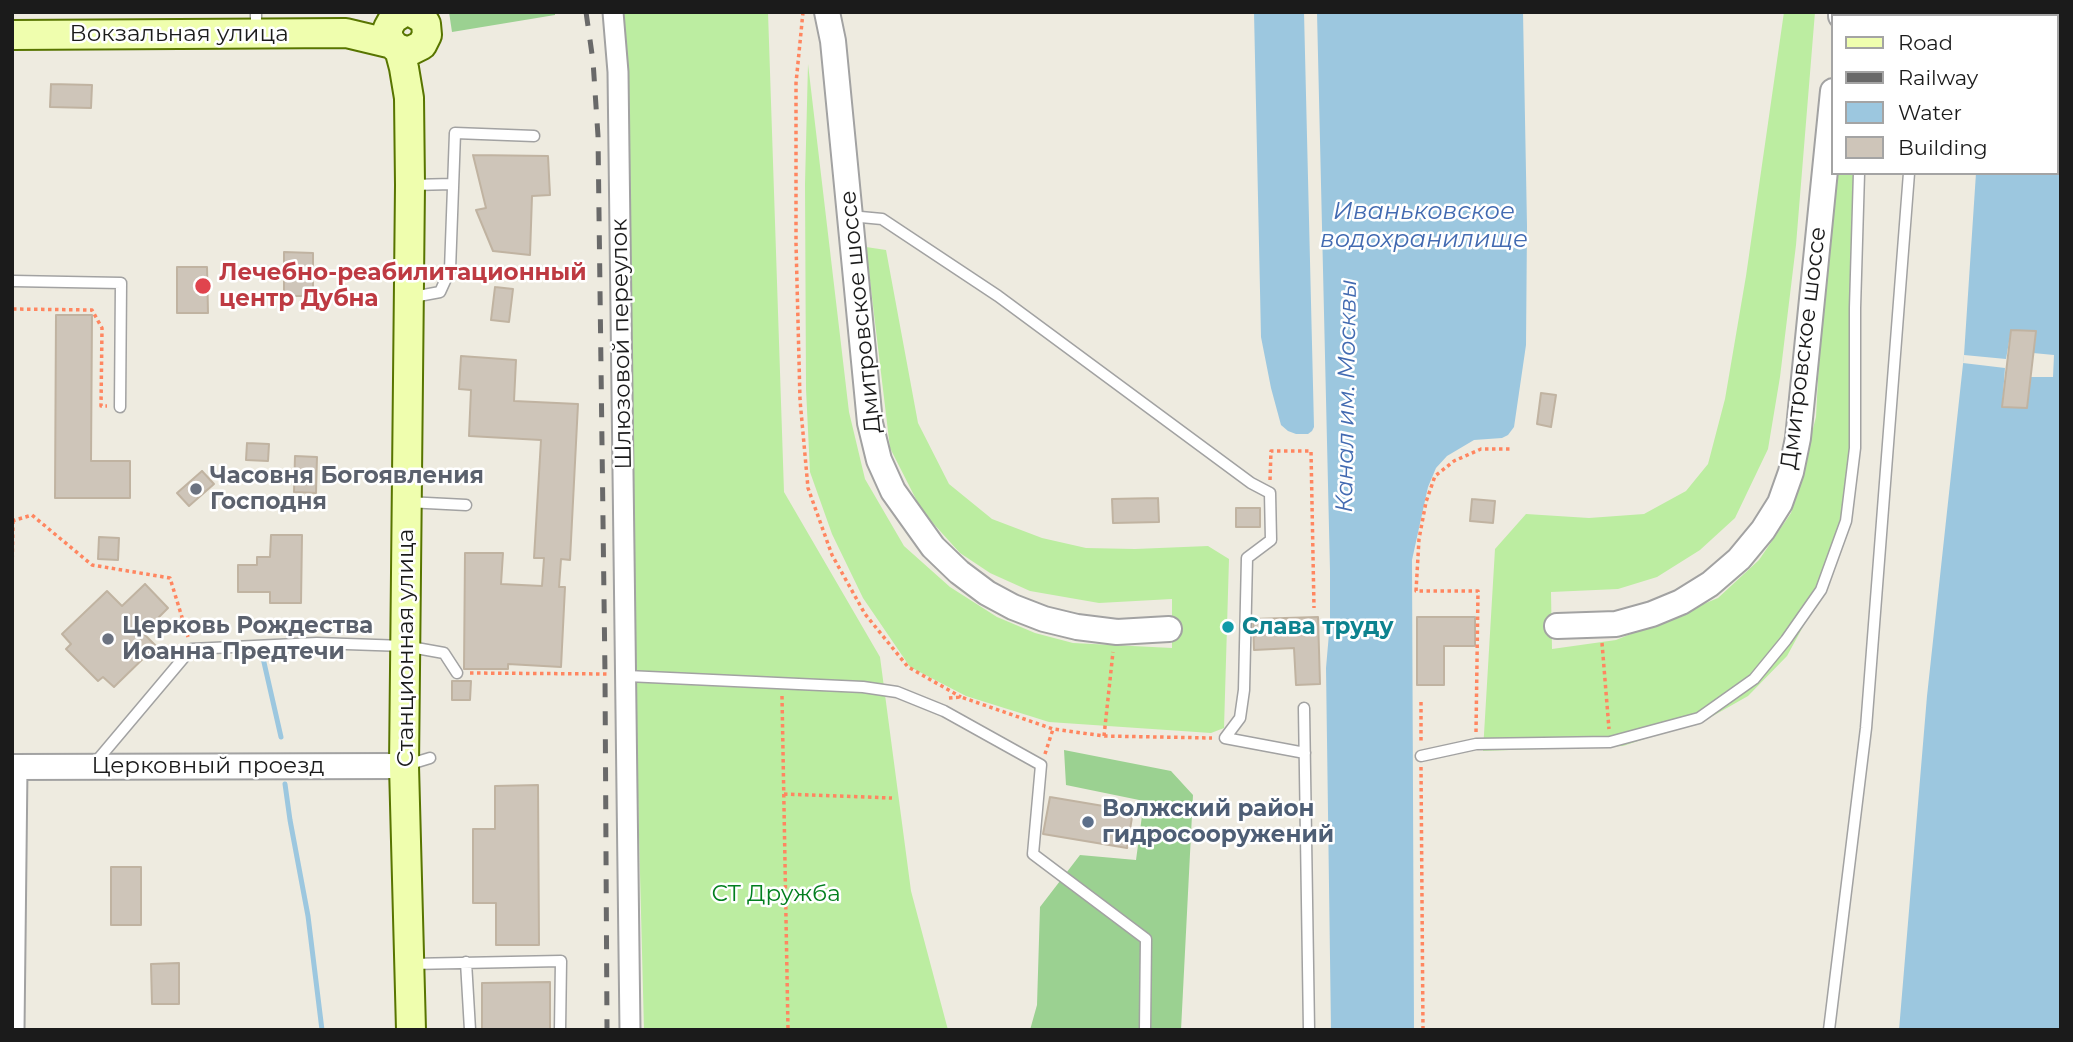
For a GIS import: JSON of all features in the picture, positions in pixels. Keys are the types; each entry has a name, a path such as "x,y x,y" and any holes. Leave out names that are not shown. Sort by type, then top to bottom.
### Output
{"main road":[{"name":"Вокзальная улица","path":"12,35 256,23 346,33 405,24"},
{"name":"Станционная улица","path":"405,24 404,68 409,98 410,184 405,646 417,762 409,964 411,1030"}],"street":[{"name":"Шлюзовой переулок","path":"612,12 618,72 630,1030"},
{"name":"Дмитровское шоссе","path":"827,12 833,41 870,423 879,460 893,491 933,547 959,572 987,593 1013,607 1044,619 1077,627 1117,632 1169,629"},
{"name":"Дмитровское шоссе","path":"1557,626 1616,624 1681,602 1710,584 1739,559 1763,530 1780,503 1791,472 1798,438 1832,101"},
{"name":"Церковный проезд","path":"15,768 417,762"},
{"path":"14,1030 15,768"}],"lane":[{"path":"409,298 440,292 450,270 454,133 534,136"},
{"path":"1421,756 1476,744 1610,742 1699,718 1755,679 1786,640 1821,590 1846,521 1855,448 1859,175"},
{"path":"1829,1030 1866,728 1909,175"},
{"path":"410,184 453,184"},
{"path":"850,216 882,219 986,288 1251,484 1270,493 1271,540 1247,558 1244,690 1240,718 1225,738 1305,753"},
{"path":"13,281 121,283 120,407"},
{"path":"407,502 466,505"},
{"path":"92,766 191,649 317,643 405,646 444,653 457,673"},
{"path":"627,676 863,687 897,692 944,711 1041,765 1033,854 1146,939 1145,1030"},
{"path":"1304,708 1309,1030"},
{"path":"409,964 561,961 560,1030"},
{"path":"466,962 470,1030"}],"path":[{"path":"803,12 796,83 796,243 800,400 808,488 832,555 865,614 908,667 961,697 1053,729 1104,736 1225,738"},
{"path":"13,309 92,310 102,328 101,406 120,407"},
{"path":"1476,744 1478,591 1416,591 1419,539 1426,502 1435,476 1454,461 1481,449 1512,449"},
{"path":"1270,493 1271,451 1311,451 1314,608"},
{"path":"12,573 13,520 32,515 92,565 170,578 191,649"},
{"path":"1601,637 1610,742"},
{"path":"1104,736 1114,643"},
{"path":"457,673 627,676"},
{"path":"782,683 789,1030"},
{"path":"915,700 961,697"},
{"path":"1421,702 1423,1030"},
{"path":"1041,765 1053,729"},
{"path":"784,794 892,798"}],"green space":[{"path":"449,12 555,12 555,15 452,32"},
{"name":"СТ Дружба","path":"618,12 768,12 784,492 880,657 911,891 948,1030 644,1030"},
{"path":"1784,12 1815,12 1796,245 1768,449 1735,518 1700,550 1657,577 1618,589 1551,592 1552,649 1616,640 1718,598 1759,560 1791,513 1816,417 1823,283 1833,175 1859,175 1848,526 1834,570 1787,656 1748,696 1711,717 1623,746 1483,751 1495,549 1526,514 1589,518 1644,514 1686,491 1708,464 1725,399 1746,276"},
{"path":"808,64 849,412 865,479 904,546 950,587 997,617 1035,633 1073,643 1172,648 1172,599 1099,603 1030,591 990,573 960,553 922,511 890,448 866,247 886,250 918,423 949,484 992,519 1042,538 1086,548 1208,546 1229,559 1224,728 1211,733 1049,722 966,696 910,667 863,598 832,534 810,472 806,389 805,184"},
{"path":"1064,750 1171,771 1193,795 1181,1030 1030,1030 1037,1005 1040,907 1080,855 1136,860 1144,801 1066,785"}],"water":[{"path":"1254,12 1304,12 1314,427 1308,434 1296,434 1281,425 1261,337"},
{"name":"Иваньковское водохранилище","path":"1317,12 1523,12 1526,345 1514,427 1502,438 1474,440 1447,456 1436,468 1428,487 1412,560 1414,1030 1331,1030 1326,668 1330,622 1330,571"},
{"path":"2061,12 2061,1030 1899,1030 1927,696 1964,355 1976,175 2059,175 2059,14 1987,14"}],"pier":[{"path":"2011,330 2036,331 2033,353 2054,355 2053,377 2031,377 2027,408 2002,407 2005,368 1963,363 1964,355 2006,359"}],"building":[{"path":"51,84 92,85 91,108 50,107"},
{"path":"473,155 548,156 550,195 532,196 530,255 493,251 476,210 486,208"},
{"path":"284,252 313,253 313,296 284,296"},
{"path":"177,267 207,267 208,313 177,313"},
{"path":"495,287 513,289 509,322 491,320"},
{"path":"56,315 92,315 91,461 130,461 130,498 55,498"},
{"path":"2011,330 2036,331 2027,408 2002,407"},
{"path":"461,356 516,360 514,401 578,404 570,560 561,559 559,587 565,587 561,667 508,664 508,669 464,669 465,553 503,553 501,584 542,586 544,558 534,558 541,440 469,436 471,390 459,389"},
{"path":"1541,393 1556,395 1551,427 1537,424"},
{"path":"247,443 269,444 268,461 246,460"},
{"path":"295,456 317,457 316,493 294,492"},
{"name":"Часовня Богоявления Господня","path":"202,471 214,484 189,506 177,493"},
{"path":"1158,498 1159,522 1113,523 1112,499"},
{"path":"1472,499 1495,501 1493,523 1470,521"},
{"path":"1236,508 1260,508 1260,527 1236,527"},
{"path":"271,535 302,535 301,603 270,603 270,592 238,592 238,565 257,565 257,557 270,557"},
{"path":"99,537 119,538 118,560 98,559"},
{"name":"Церковь Рождества Иоанна Предтечи","path":"145,584 168,608 143,633 156,646 114,687 103,677 98,681 66,649 71,644 62,634 107,591 122,606"},
{"path":"1318,617 1320,684 1296,685 1294,648 1254,650 1253,619"},
{"path":"1417,617 1475,617 1475,646 1444,646 1444,685 1417,685"},
{"path":"452,681 471,681 470,700 452,700"},
{"path":"538,785 539,945 496,945 496,903 473,903 473,829 495,829 495,786"},
{"name":"Волжский район гидросооружений","path":"1050,797 1133,811 1127,848 1043,834"},
{"path":"111,867 141,867 141,925 111,925"},
{"path":"179,963 179,1004 152,1004 151,964"},
{"path":"550,982 550,1030 482,1030 482,983"}],"waterway":[{"path":"263,658 281,737"},
{"path":"285,784 308,916 322,1030"}],"railway":[{"path":"586,12 593,61 598,136 607,1030"}],"place":[{"name":"Лечебно-реабилитационный центр Дубна","path":"203,286"},
{"name":"Часовня Богоявления Господня","path":"196,489"},
{"name":"Слава труду","path":"1228,627"},
{"name":"Церковь Рождества Иоанна Предтечи","path":"108,639"},
{"name":"Волжский район гидросооружений","path":"1088,822"}],"water label":[{"name":"Канал им. Москвы","path":"1347,396"}]}
